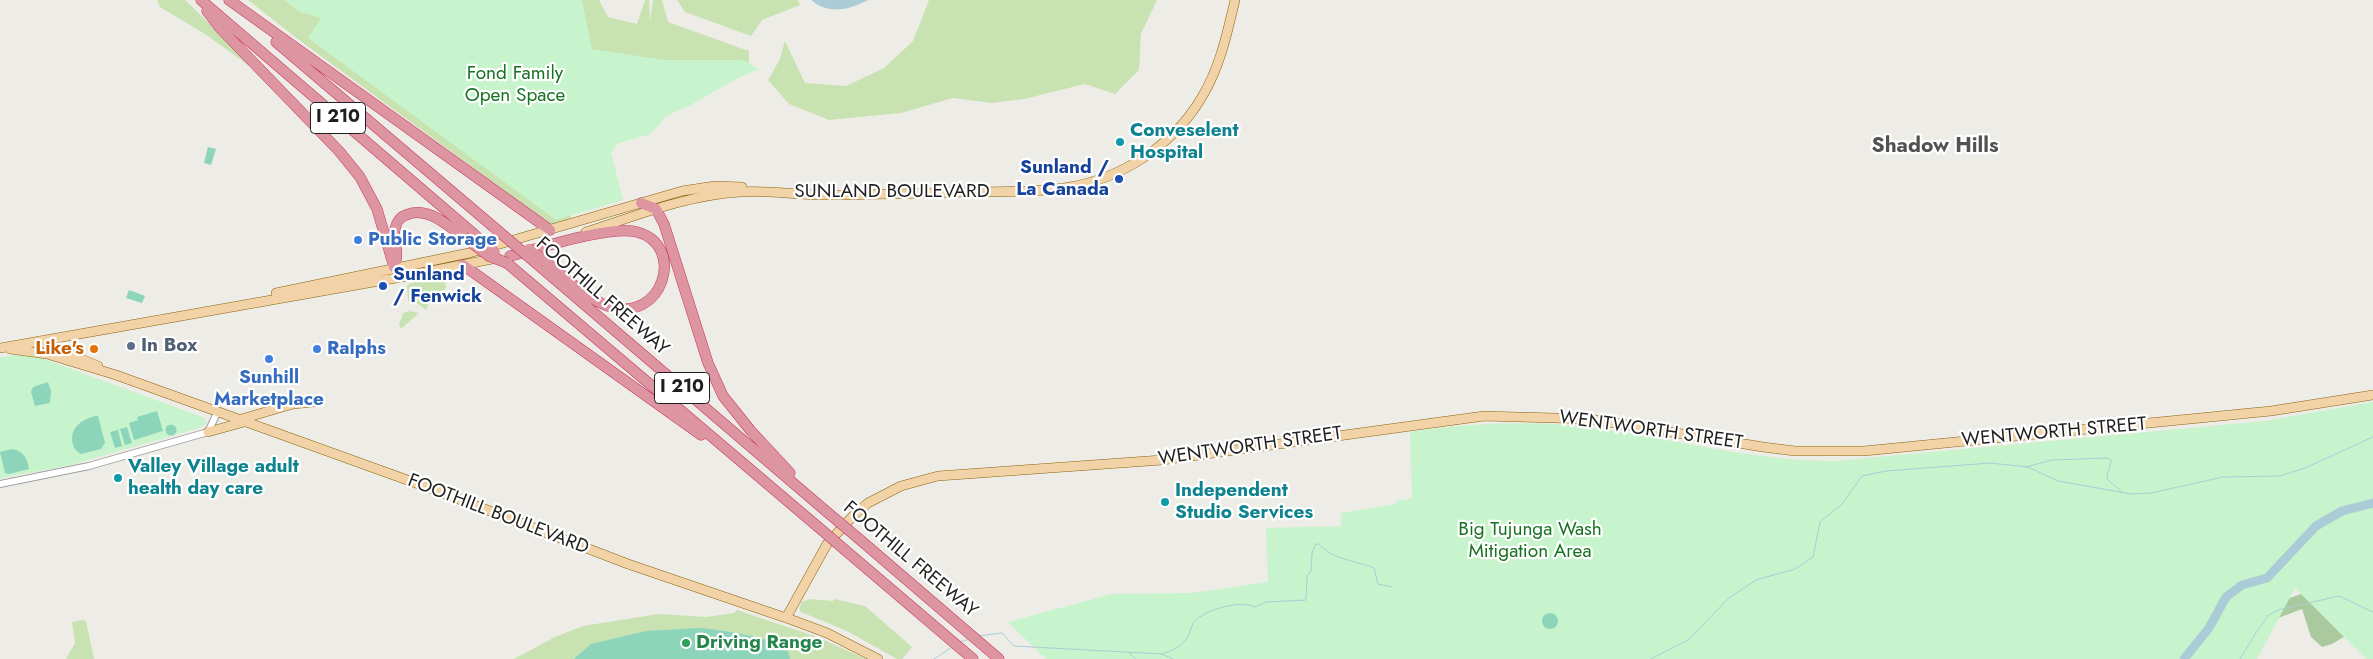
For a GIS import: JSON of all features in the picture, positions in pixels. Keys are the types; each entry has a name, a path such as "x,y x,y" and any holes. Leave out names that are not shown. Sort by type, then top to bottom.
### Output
{"highway":[{"name":"FOOTHILL FREEWAY","path":"200,0 469,236 509,259 516,270 974,659"},
{"path":"200,0 220,28 339,151 360,177 377,209 394,266"},
{"name":"FOOTHILL FREEWAY","path":"228,0 507,239 525,246 541,263 999,659"},
{"path":"228,0 550,230"},
{"path":"641,203 656,209 664,224 708,363 722,396 751,431 827,512"},
{"path":"394,266 397,256 395,228 399,219 407,214 418,212 431,214 469,236"},
{"path":"509,259 602,234 629,231 642,234 653,241 663,259 665,273 660,286 650,300 637,308 621,309 600,302 541,263"},
{"path":"463,264 778,492"}],"main road":[{"name":"SUNLAND BOULEVARD","path":"36,340 396,278 463,264 509,259 656,209 716,194 776,192 830,195 1052,190 1083,185 1111,176 1153,151 1193,111 1218,64 1235,0"},
{"name":"SUNLAND BOULEVARD","path":"233,305 276,293 394,266 470,253 682,191 715,186 761,188 776,192"},
{"path":"70,352 71,343 86,331"},
{"name":"FOOTHILL BOULEVARD","path":"0,348 36,340 70,352 116,375"},
{"name":"FOOTHILL BOULEVARD","path":"0,348 43,353 116,375 435,490 628,564 827,633 878,659"},
{"name":"WENTWORTH STREET","path":"786,618 822,551 853,516 868,504 901,486 938,476 1162,460 1479,416 1590,419 1763,447 1834,452 1864,451 2271,411 2373,395"},
{"path":"208,432 293,404 313,402"}],"street":[{"path":"0,484 89,466 208,432 217,413"}],"green space":[{"path":"157,0 185,0 266,78 205,34 160,7"},
{"name":"Fond Family Open Space","path":"248,0 599,0 608,17 637,24 645,0 649,0 650,21 653,0 662,0 668,22 749,51 749,62 607,140 569,201 571,218 551,225 299,40"},
{"name":"Fond Family Open Space","path":"284,0 582,0 592,49 664,60 743,60 759,69 666,116 651,134 619,143 611,152 623,200 556,220 308,38 321,18 300,12"},
{"path":"677,0 798,0 800,5 762,20 751,36 685,12"},
{"path":"929,0 1157,0 1141,34 1139,70 1115,94 1085,84 1024,99 991,103 953,98 901,113 829,120 789,104 768,80 780,59 785,41 805,83 846,86 884,68 913,41"},
{"path":"208,147 216,149 211,165 204,163"},
{"path":"444,276 446,288 428,305 426,310 420,305 408,301 407,286 410,283"},
{"path":"129,290 145,296 142,303 126,298"},
{"path":"410,311 419,313 401,329 399,325 403,313"},
{"path":"16,355 41,358 205,418 206,424 199,428 67,466 0,478 0,357"},
{"path":"48,382 51,391 50,403 35,406 31,392 33,387"},
{"name":"Big Tujunga Wash Mitigation Area","path":"2373,402 2373,659 2366,659 2295,588 2257,659 1046,659 1008,622 1112,594 1191,593 1268,582 1266,528 1341,526 1341,513 1396,504 1396,501 1412,498 1410,432 1456,426 1549,424 1595,428 1715,449 1775,457 1835,461 2265,421"},
{"path":"157,411 163,431 134,440 129,423 138,420 137,417"},
{"path":"98,416 105,443 101,449 81,454 73,445 74,429 81,422"},
{"path":"169,425 173,425 176,430 175,434 169,435 166,432 166,428"},
{"path":"127,427 132,443 125,445 120,429"},
{"path":"118,430 122,446 115,448 110,432"},
{"path":"12,449 19,451 24,456 29,469 9,474 5,473 0,452"},
{"path":"2304,593 2352,632 2332,644 2322,647 2311,637 2302,609 2270,621 2284,600"},
{"path":"810,599 833,601 834,599 865,606 912,647 902,659 897,659 847,631 801,612 799,608 802,602"},
{"path":"737,610 817,637 866,659 514,659 555,637 583,626 659,614 706,617 734,613"},
{"path":"1550,613 1556,615 1558,621 1556,627 1550,629 1544,627 1542,621 1544,615"},
{"path":"86,621 94,659 66,659 75,643 72,622"},
{"name":"Driving Range","path":"698,628 755,637 775,643 781,647 787,647 790,659 574,659 591,644 646,631"}],"water":[{"path":"811,0 868,0 846,8 832,9 818,5"}],"waterway":[{"path":"1651,659 1688,640 1729,598 1756,580 1795,569 1813,557 1820,522 1842,504 1862,476 1886,471 1990,463 2028,467 2058,481 2131,494 2151,493 2223,477 2280,476 2305,468 2373,437"},
{"path":"2026,467 2052,460 2107,458 2111,460 2107,479 2121,491"},
{"path":"2184,659 2209,628 2226,597 2242,585 2267,578 2316,526 2342,511 2373,503"},
{"path":"1162,654 1181,645 1187,638 1195,621 1208,612 1233,605 1255,607 1266,602 1306,600 1307,576 1311,571 1312,553 1316,544 1319,544 1337,557 1374,568 1378,584 1392,587"},
{"path":"2240,659 2269,615 2278,610 2339,596 2373,612"},
{"path":"978,636 1002,633 1014,646 1162,654 1173,659"},
{"path":"959,642 970,639"},
{"path":"934,659 952,647"},
{"path":"1129,653 1136,659"}],"place":[{"name":"Conveselent Hospital","path":"1120,142"},
{"name":"Sunland / La Canada","path":"1119,179"},
{"name":"Public Storage","path":"358,240"},
{"name":"Sunland / Fenwick","path":"383,286"},
{"name":"In Box","path":"131,346"},
{"name":"Like's","path":"94,349"},
{"name":"Ralphs","path":"317,349"},
{"name":"Sunhill Marketplace","path":"269,359"},
{"name":"Valley Village adult health day care","path":"118,478"},
{"name":"Independent Studio Services","path":"1165,502"},
{"name":"Driving Range","path":"686,643"}],"district":[{"name":"Shadow Hills","path":"1935,147"}]}
